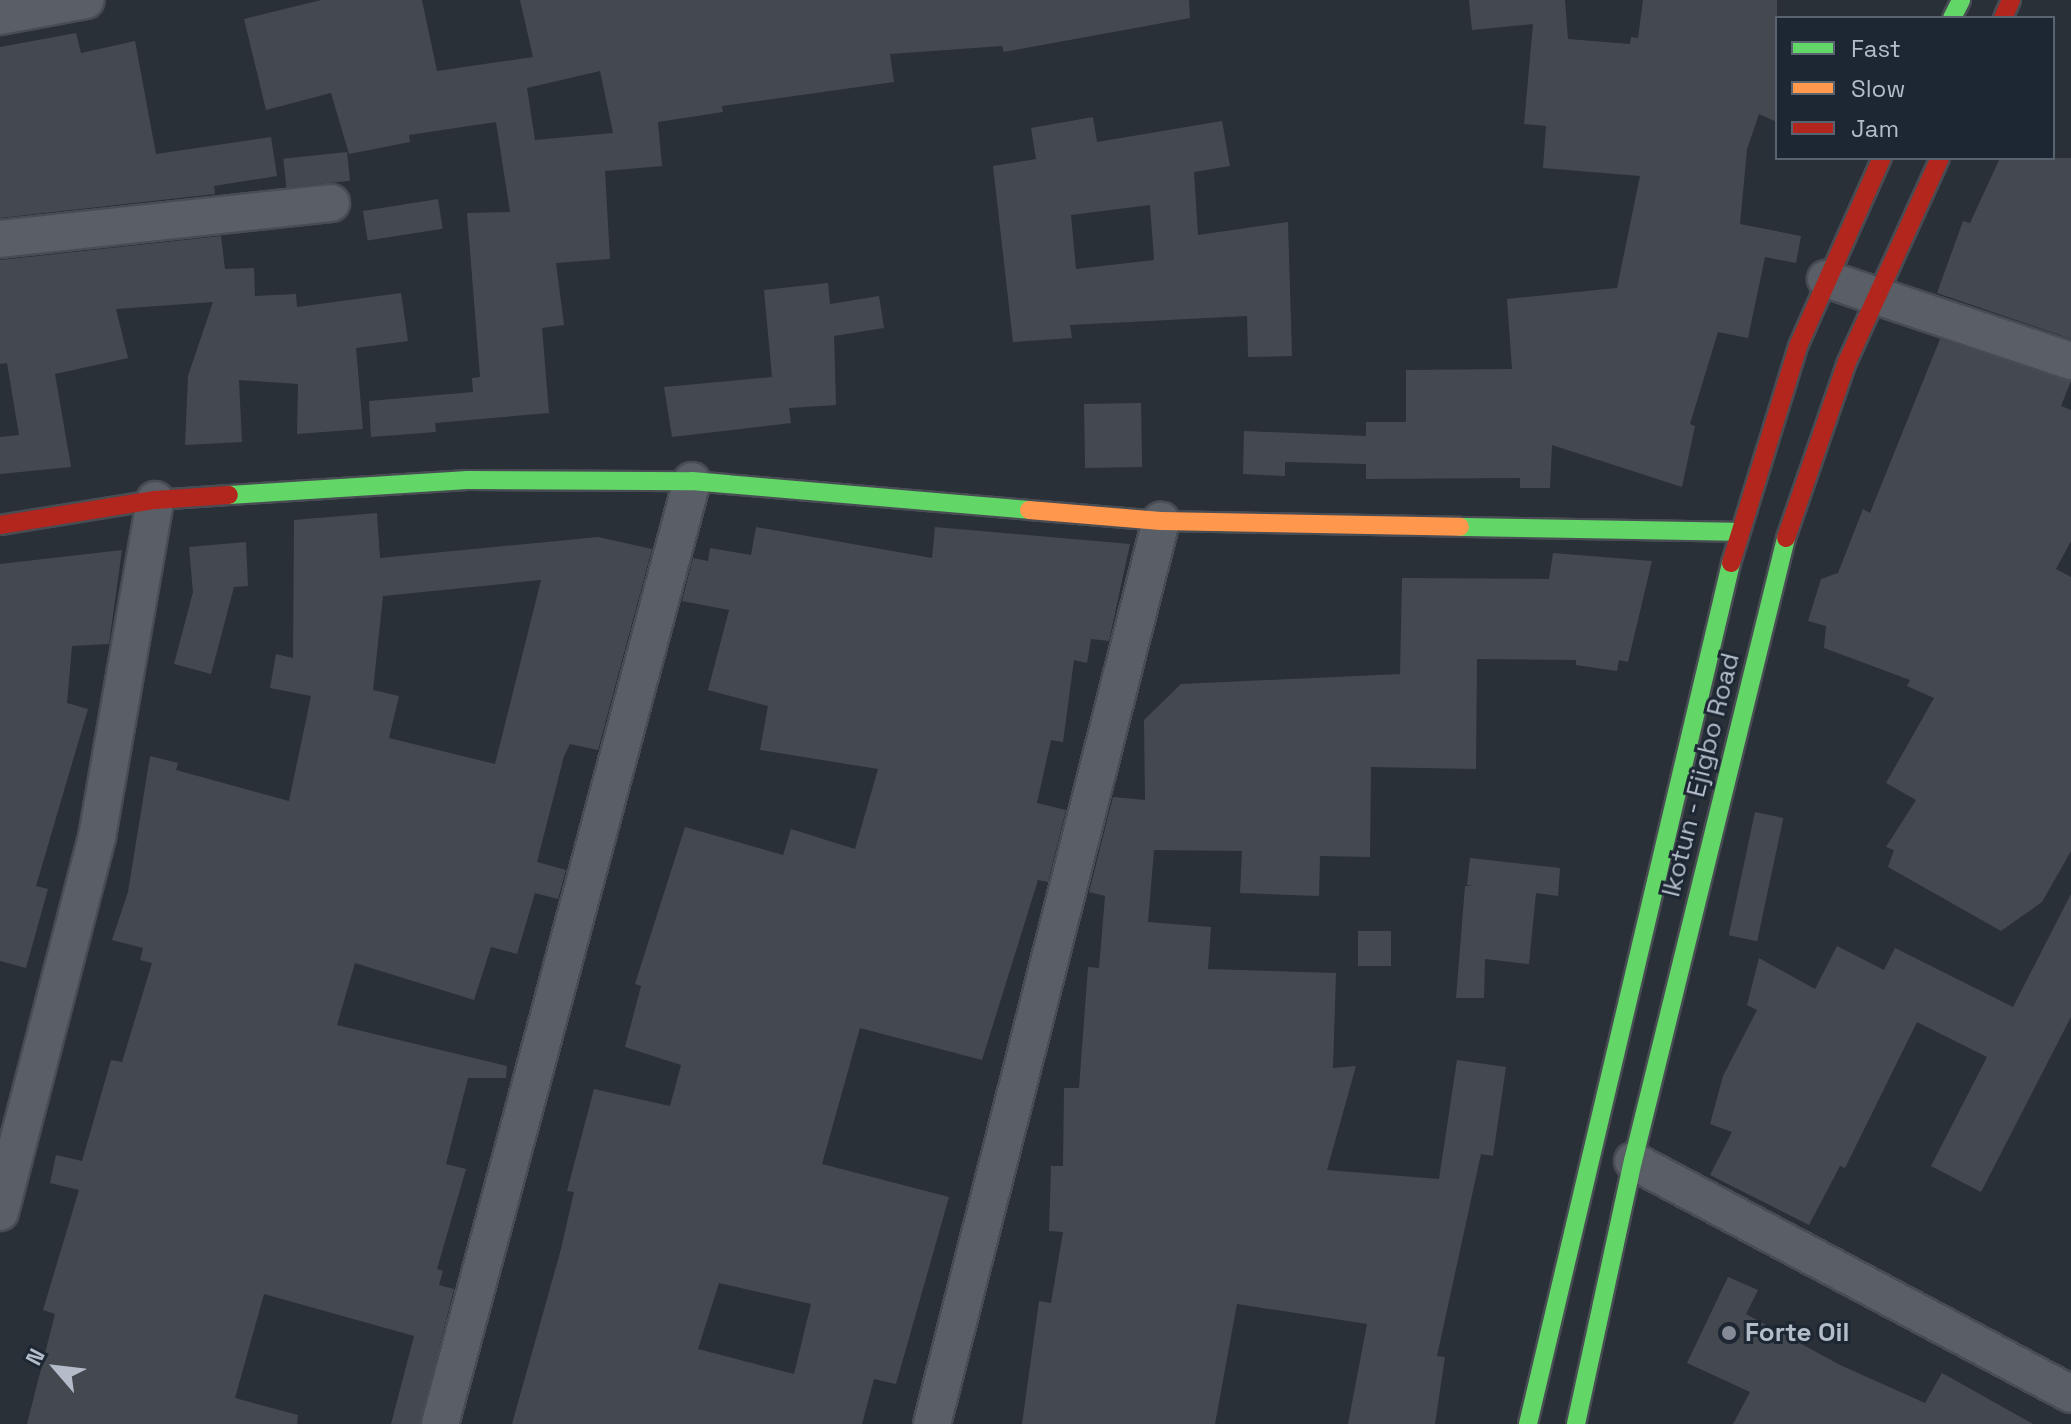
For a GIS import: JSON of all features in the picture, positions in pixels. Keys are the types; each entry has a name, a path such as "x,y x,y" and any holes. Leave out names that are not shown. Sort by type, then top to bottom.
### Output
{"main road":[{"name":"Ikotun - Ejigbo Road","path":"1528,1424 1738,532 1826,279 1881,160"},
{"name":"Ikotun - Ejigbo Road","path":"1576,1424 1633,1161 1793,508 1877,298 1939,160"},
{"path":"0,525 155,500 468,480 692,481 1161,521 1738,532"}],"street":[{"path":"0,16 86,0"},
{"path":"0,239 331,203"},
{"path":"1826,279 2071,361"},
{"path":"440,1424 692,481"},
{"path":"0,1212 97,837 155,500"},
{"path":"932,1424 1161,521"},
{"path":"1633,1161 2071,1394"}],"building":[{"path":"321,0 422,0 437,71 533,57 520,0 1189,0 1190,18 1004,52 1002,46 890,54 894,82 722,106 723,112 658,122 662,166 605,171 610,259 556,263 564,325 542,328 549,413 435,423 436,432 371,437 369,401 473,392 472,378 480,377 467,213 510,212 496,122 409,135 410,142 349,154 331,93 266,110 244,19","holes":["600,71 613,133 535,140 527,88"]},
{"path":"1469,0 1565,0 1568,39 1630,44 1631,37 1638,38 1643,0 1777,0 1775,121 1759,114 1747,149 1740,224 1801,236 1796,263 1765,257 1748,338 1718,332 1690,424 1695,426 1682,487 1552,445 1550,488 1520,488 1520,478 1366,479 1366,464 1285,462 1285,476 1243,474 1244,431 1366,436 1366,422 1406,422 1406,370 1512,369 1507,299 1617,288 1640,176 1543,168 1546,126 1524,124 1533,24 1472,30"},
{"path":"76,33 81,53 135,41 156,154 271,137 277,176 214,186 215,194 0,218 0,47"},
{"path":"1093,117 1097,142 1222,121 1230,166 1194,172 1198,235 1288,222 1292,356 1248,357 1247,316 1070,325 1072,338 1013,342 993,166 1036,159 1031,128","holes":["1150,205 1154,260 1076,269 1071,215"]},
{"path":"347,152 350,181 286,188 283,159"},
{"path":"2071,158 2071,339 1937,293 1963,221 1970,223 1999,160"},
{"path":"438,199 443,229 368,241 363,211"},
{"path":"221,236 225,269 254,268 255,296 296,294 297,307 401,293 408,341 356,348 363,429 297,434 298,384 239,380 242,442 185,445 188,376 213,302 116,309 128,358 55,374 71,467 0,474 0,437 19,435 7,363 0,364 0,260"},
{"path":"828,283 830,304 879,296 884,328 834,336 836,405 789,408 791,423 672,437 664,387 772,377 764,290"},
{"path":"1940,339 2071,381 2061,406 2071,410 2071,541 2056,569 2071,577 2071,851 2042,902 2001,931 1888,867 1894,850 1886,847 1916,800 1886,783 1934,698 1907,686 1910,680 1824,648 1826,626 1808,621 1821,579 1838,573 1863,509 1870,513"},
{"path":"1141,403 1142,467 1085,468 1084,404"},
{"path":"377,513 380,558 598,537 652,549 598,750 570,744 564,756 537,862 566,870 558,899 535,893 517,954 491,947 474,1000 355,963 337,1025 507,1066 506,1078 468,1078 446,1164 466,1169 437,1269 443,1271 439,1285 454,1289 420,1424 391,1424 414,1336 264,1294 235,1398 298,1415 297,1424 27,1424 55,1314 43,1310 79,1190 50,1183 56,1155 82,1161 111,1060 122,1062 152,963 140,960 143,948 112,940 128,892 150,756 178,763 176,770 289,801 311,696 270,688 276,654 293,658 294,520","holes":["541,580 495,764 389,738 399,696 373,690 383,596"]},
{"path":"756,527 932,558 935,527 1130,544 1109,641 1091,639 1087,663 1074,660 1063,742 1051,740 1037,803 1066,810 1048,882 1038,880 982,1060 860,1028 822,1164 949,1197 896,1384 874,1379 862,1424 512,1424 561,1249 574,1192 567,1191 594,1089 670,1106 681,1065 625,1047 641,986 635,984 685,827 783,855 791,829 855,849 878,769 760,750 768,706 708,690 729,610 682,601 693,558 708,561 710,548 751,555","holes":["719,1283 811,1304 794,1374 698,1349"]},
{"path":"246,542 248,586 234,587 211,674 174,664 193,592 189,547"},
{"path":"122,550 109,644 72,646 67,703 88,709 36,886 48,889 26,968 0,961 0,564"},
{"path":"1553,553 1652,561 1628,662 1619,660 1617,671 1576,665 1576,660 1477,659 1476,769 1371,767 1370,857 1320,856 1319,896 1240,893 1242,851 1154,850 1148,922 1211,927 1208,969 1336,973 1333,1068 1356,1066 1327,1170 1439,1179 1457,1060 1506,1067 1493,1156 1481,1154 1437,1356 1445,1357 1435,1424 1348,1424 1367,1324 1237,1304 1215,1424 1022,1424 1039,1301 1051,1303 1063,1232 1049,1231 1051,1166 1063,1166 1064,1088 1079,1088 1088,967 1099,968 1105,896 1089,892 1113,797 1145,800 1144,720 1181,684 1400,674 1402,578 1549,579"},
{"path":"1755,812 1783,818 1757,941 1729,935"},
{"path":"1470,858 1560,868 1558,896 1536,893 1529,964 1485,959 1484,998 1456,998 1465,886 1473,886 1467,885"},
{"path":"2071,894 2071,1017 1981,1192 1931,1166 1987,1057 1917,1022 1845,1168 1840,1166 1809,1225 1710,1175 1732,1132 1710,1124 1723,1076 1757,1010 1747,1005 1759,958 1815,989 1837,946 1884,970 1895,948 2013,1007"},
{"path":"1358,931 1391,931 1391,966 1358,966"},
{"path":"1728,1277 1758,1290 1746,1314 1840,1365 1925,1403 1942,1373 2033,1424 1733,1424 1750,1392 1687,1363"}],"traffic: fast":[{"path":"1953,16 1961,0"},
{"path":"229,495 468,480 692,481 1029,510"},
{"path":"1460,527 1738,532"},
{"path":"1576,1424 1633,1161 1786,538"},
{"path":"1528,1424 1731,563"}],"traffic: slow":[{"path":"1029,510 1161,521 1460,527"}],"traffic: jam":[{"path":"2004,16 2011,0"},
{"path":"1731,563 1799,344 1881,160"},
{"path":"1786,538 1847,362 1939,160"},
{"path":"0,525 155,500 229,495"}],"place":[{"name":"Forte Oil","path":"1729,1333"}]}
